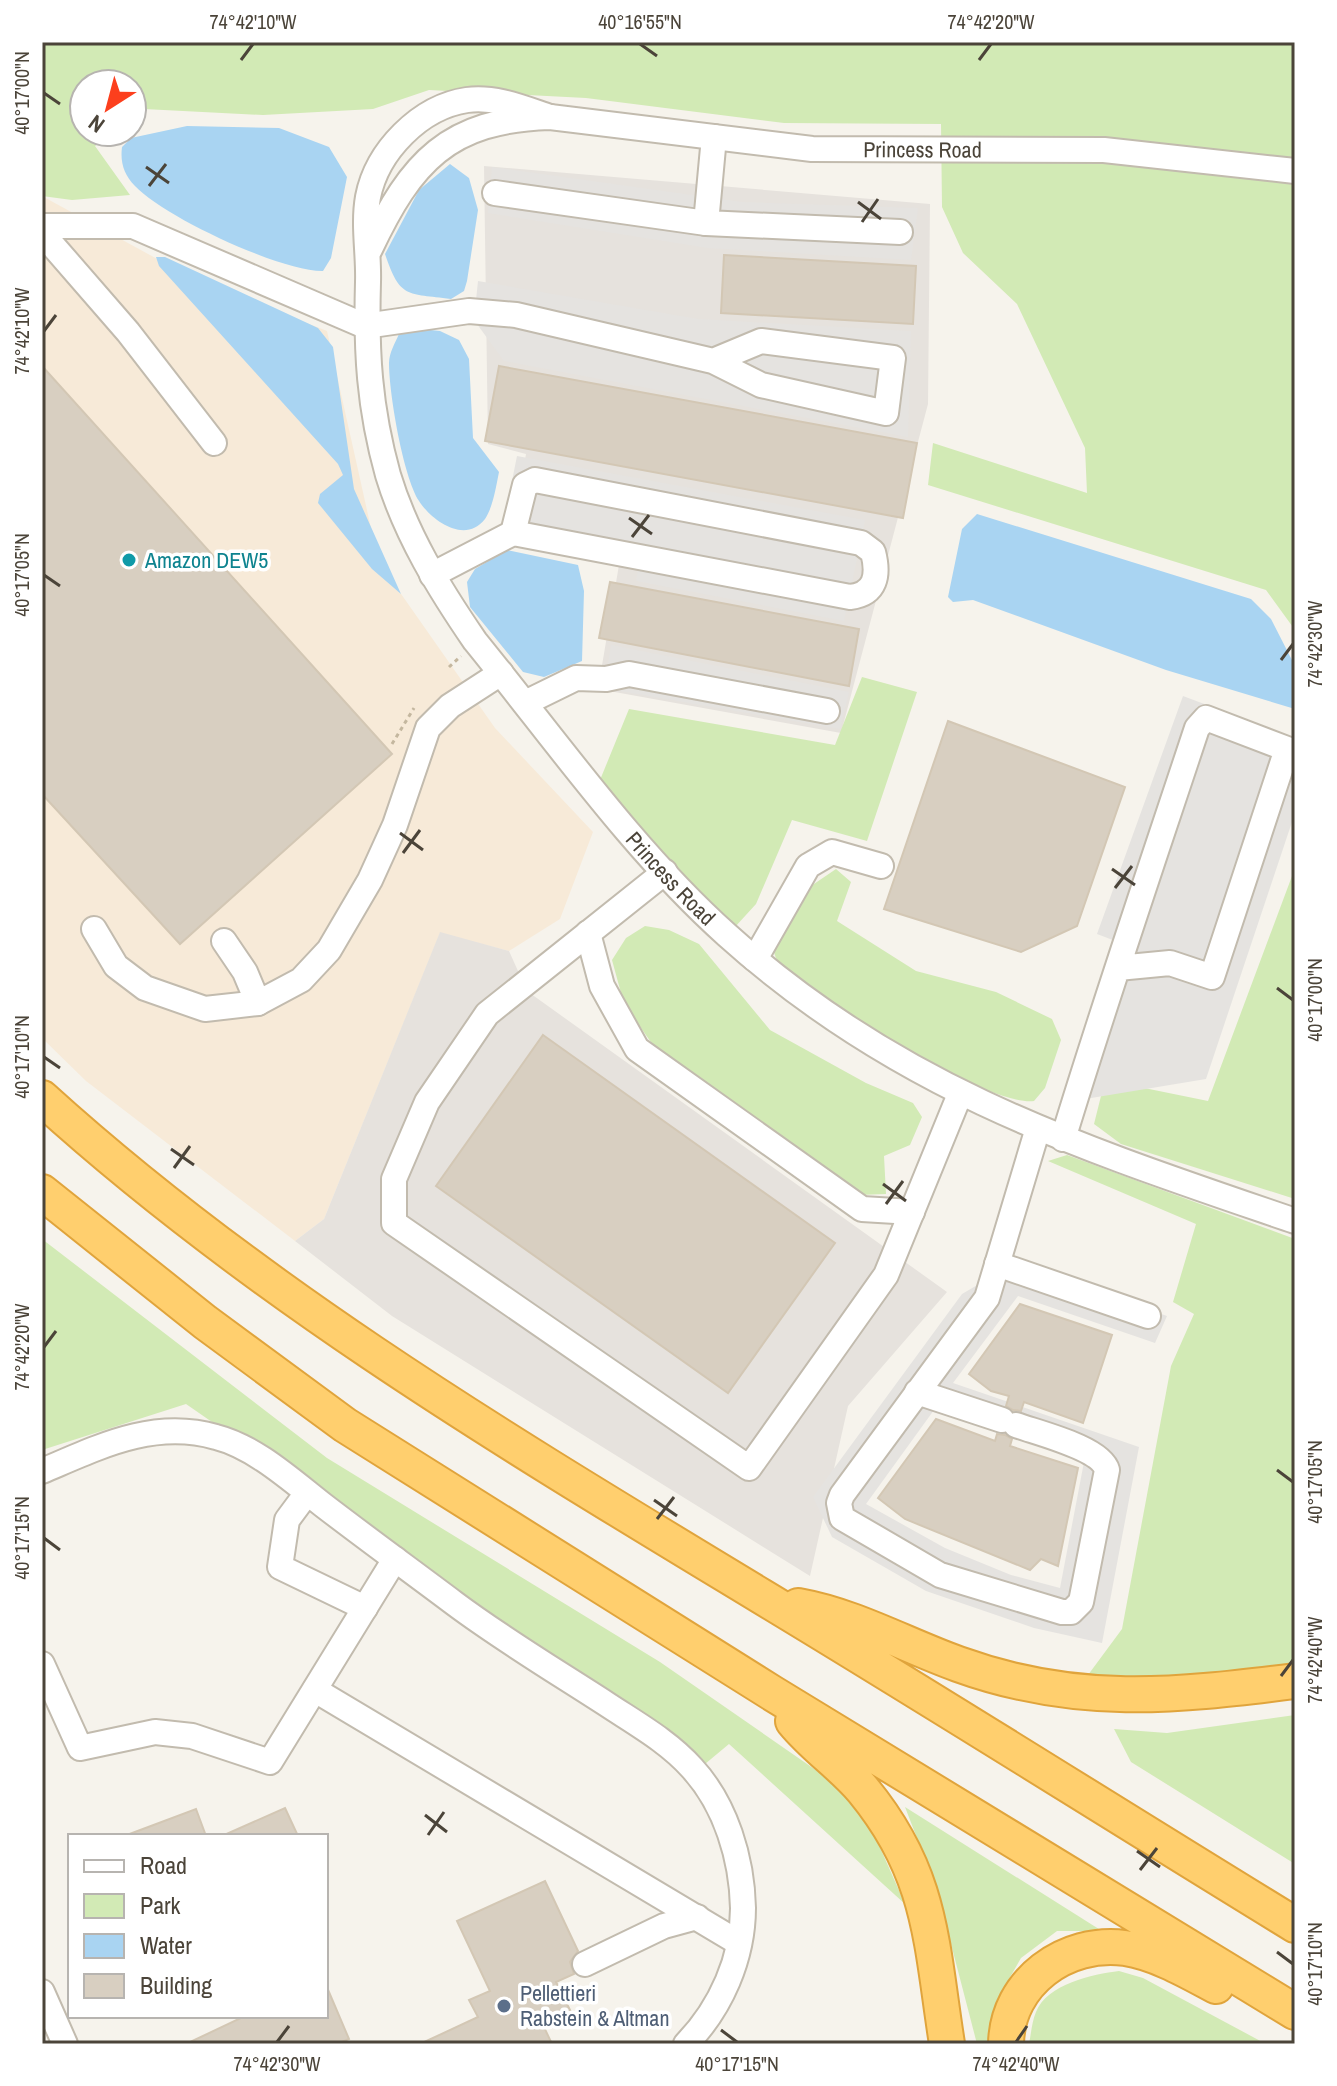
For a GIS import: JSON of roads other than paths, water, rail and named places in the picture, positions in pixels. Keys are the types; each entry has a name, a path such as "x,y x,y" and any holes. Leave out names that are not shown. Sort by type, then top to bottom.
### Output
{"highway":[{"path":"42,1098 141,1183 297,1302 575,1483 1295,1925"},
{"path":"42,1192 216,1331 345,1425 772,1693 1294,2011"},
{"path":"769,1601 823,1611 986,1673 1081,1692 1174,1696 1295,1681"},
{"path":"772,1693 806,1736 861,1788 905,1848 926,1906 947,2044"},
{"path":"1006,2044 1012,2012 1034,1977 1069,1955 1093,1948 1114,1947 1143,1952 1258,2009 1294,2011"}],"street":[{"name":"Princess Road","path":"550,117 503,102 467,100 436,110 415,122 379,169 369,196 365,326 370,396 389,477 405,521 432,575 475,641 665,872 755,959 830,1018 886,1055 960,1094 1063,1139 1295,1221"},
{"name":"Princess Road","path":"369,251 385,217 425,158 455,138 520,118 550,117 812,149 1104,150 1295,171"},
{"path":"706,223 714,137"},
{"path":"495,193 706,223 900,232"},
{"path":"42,226 133,226 365,326 469,311 516,315 713,361 761,385 886,413 893,358 761,341 713,361"},
{"path":"42,233 128,332 214,443"},
{"path":"432,575 513,533 850,597 863,596 875,584 877,570 873,552 861,543 535,480 525,485 513,533"},
{"path":"94,929 116,966 145,988 205,1009 258,1003 301,980 329,950 370,880 389,839 428,728 450,706 501,673"},
{"path":"525,703 576,678 606,679 629,674 827,711"},
{"path":"1063,1139 1118,968 1197,728 1206,718 1287,749 1212,977 1170,963 1118,968"},
{"path":"755,959 808,866 832,852 881,866"},
{"path":"665,872 487,1014 427,1102 394,1179 394,1223 749,1468 886,1275 960,1094"},
{"path":"588,933 602,986 637,1049 862,1209 912,1212"},
{"path":"224,941 245,972 258,1003"},
{"path":"917,1392 1094,1453 1105,1462 1107,1470 1081,1602 1071,1612 1062,1612 940,1575 847,1524 842,1518 839,1503 842,1495 917,1392 987,1298 1038,1128"},
{"path":"997,1264 1148,1316"},
{"path":"42,1471 136,1434 179,1429 219,1437 260,1458 471,1616 661,1740 694,1770 733,1839 743,1893 739,1943 723,1993 686,2044"},
{"path":"307,1493 287,1520 280,1567 365,1608"},
{"path":"42,1664 75,1744 80,1748 155,1732 192,1736 270,1762 395,1559"},
{"path":"315,1690 739,1943"},
{"path":"585,1964 664,1926 697,1917"},
{"path":"42,1992 65,2044"}],"water":[{"path":"187,126 279,128 329,147 347,177 331,258 323,271 304,269 253,253 196,227 150,199 128,177 122,158 122,148 148,148 148,134"},
{"path":"450,164 469,178 478,210 464,291 451,299 407,291 395,279 385,254 419,190"},
{"path":"156,257 165,257 318,328 333,347 354,489 401,594 372,569 318,503 320,494 343,475 338,464 159,266"},
{"path":"412,328 440,331 459,340 469,359 473,438 499,472 488,514 477,526 468,530 449,527 424,508 413,489 402,454 389,363 399,334"},
{"path":"977,514 1251,599 1271,619 1295,666 1295,709 1166,670 973,600 953,602 948,597 962,529"},
{"path":"507,550 578,565 584,591 582,661 544,677 523,672 470,607 467,582 475,569"}],"place":[{"name":"Amazon DEW5","path":"129,560"},
{"name":"Pellettieri Rabstein & Altman","path":"504,2006"}]}
